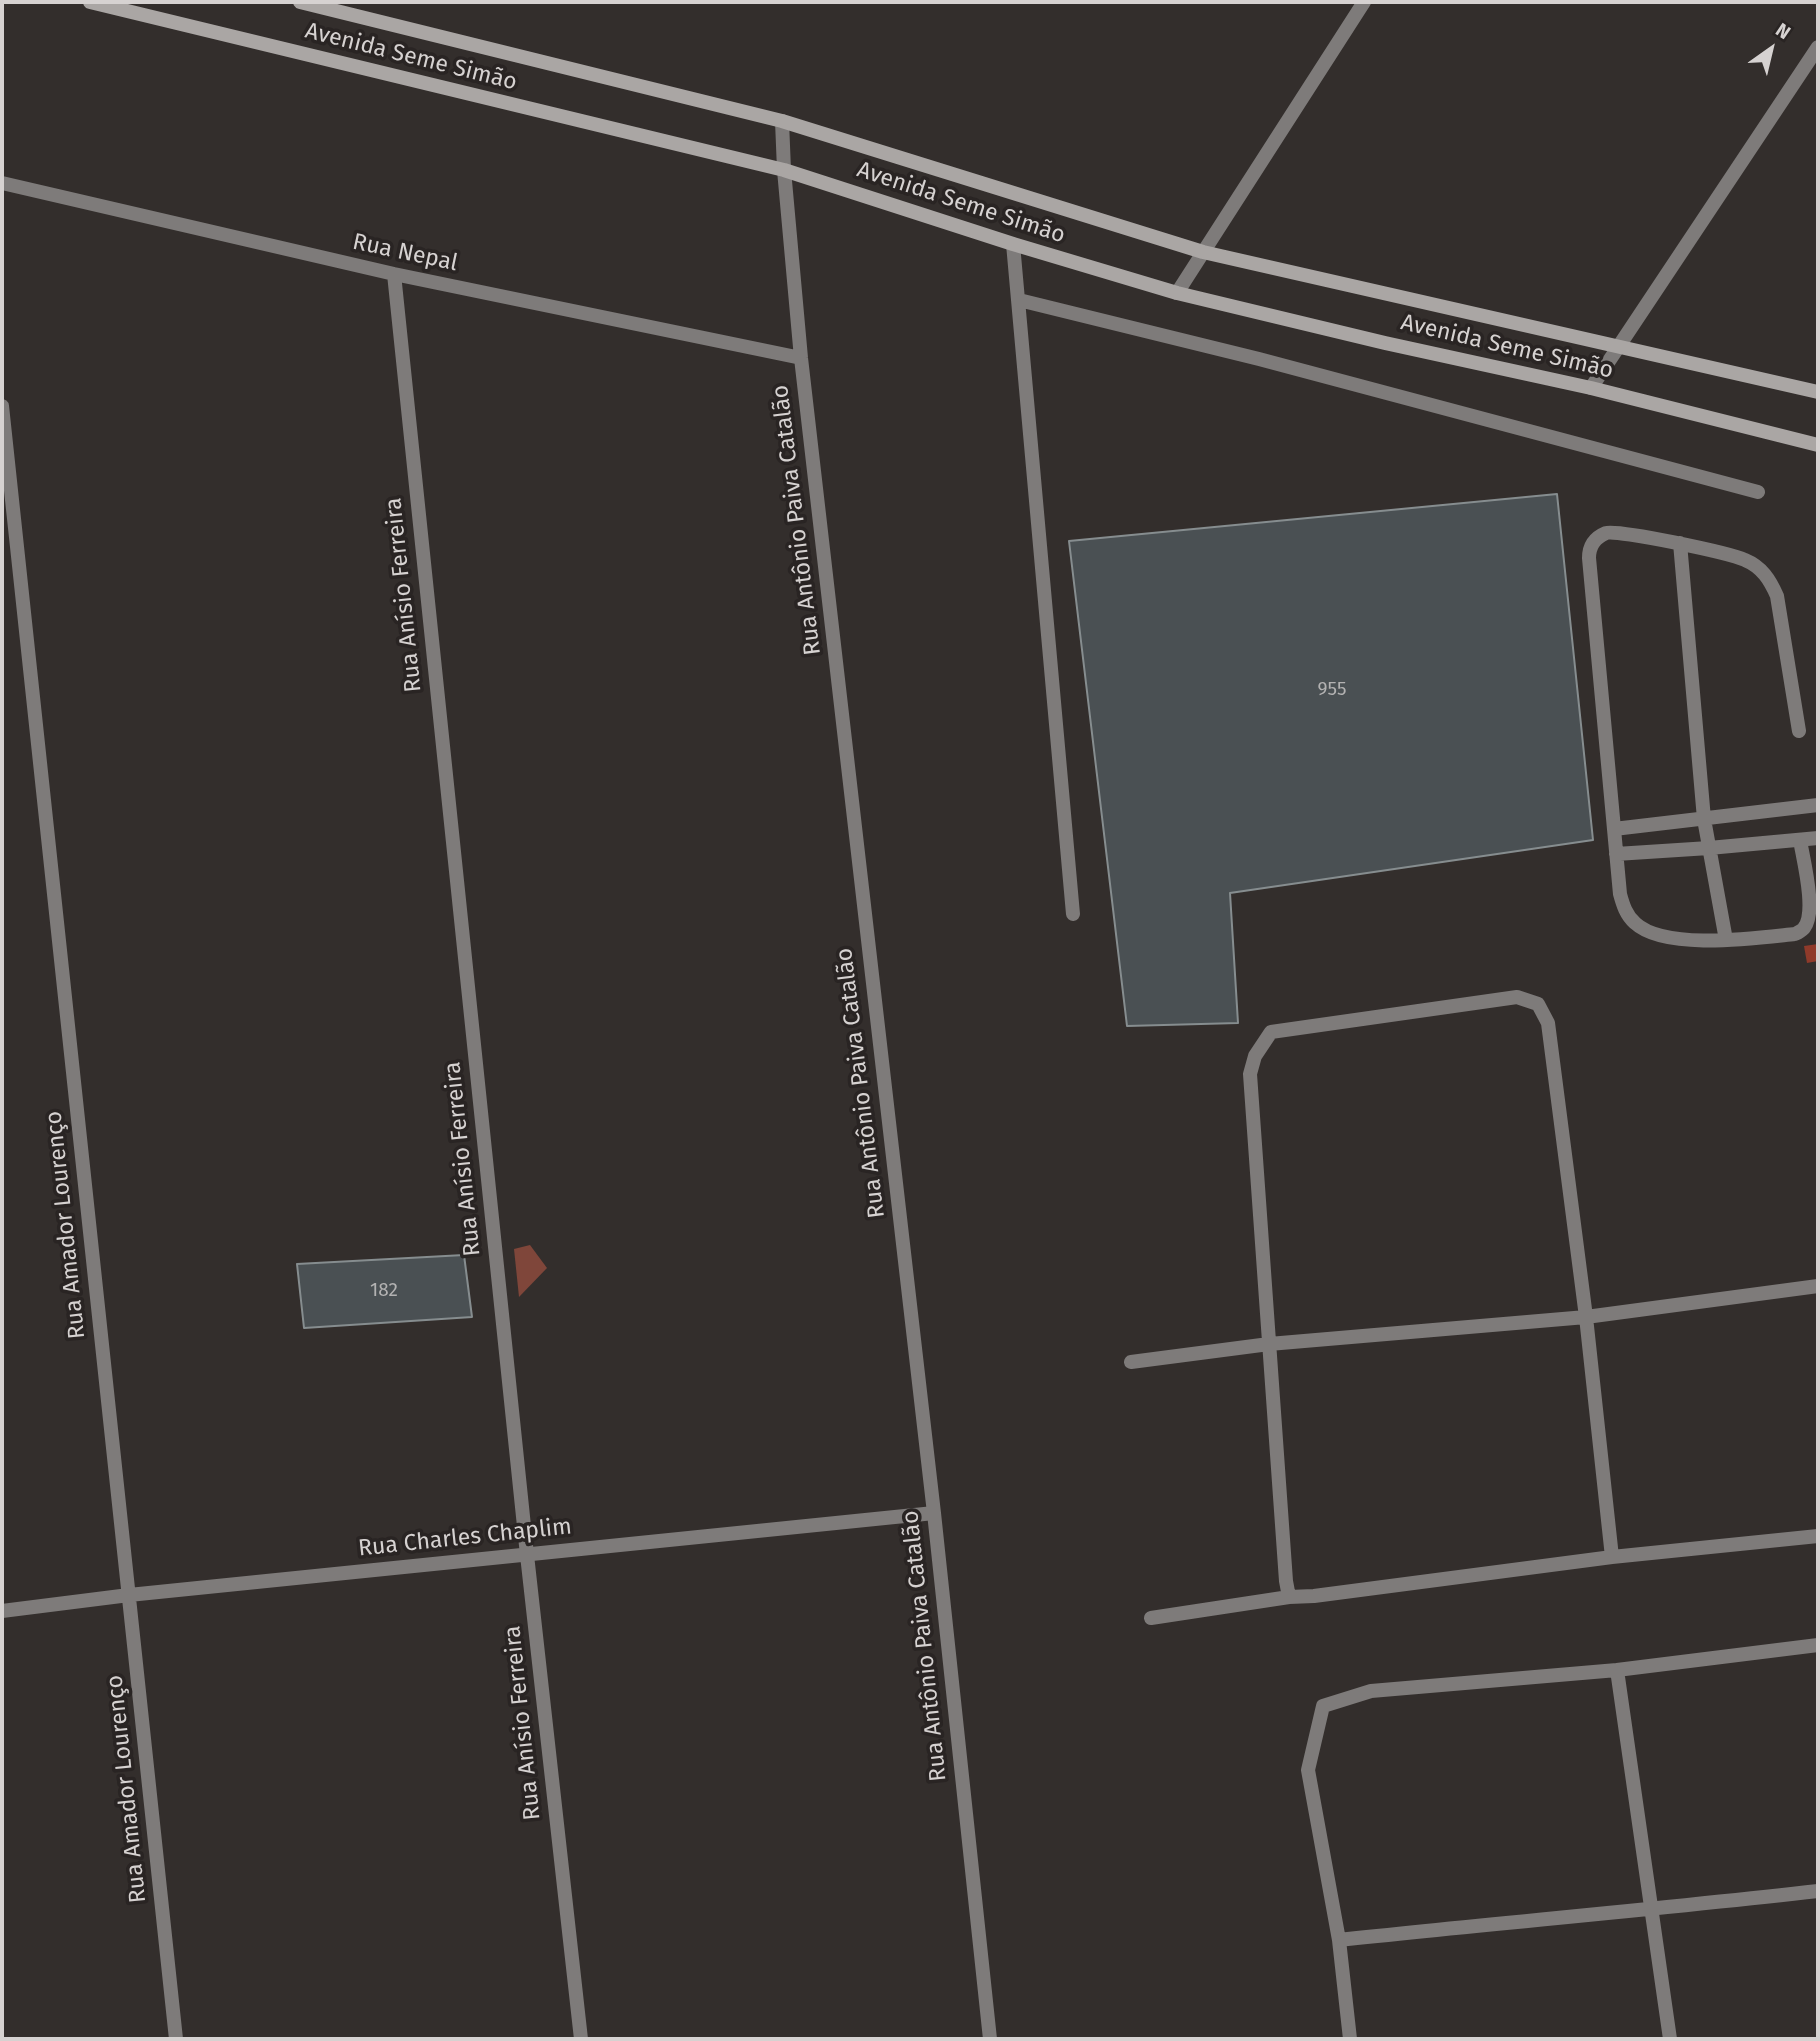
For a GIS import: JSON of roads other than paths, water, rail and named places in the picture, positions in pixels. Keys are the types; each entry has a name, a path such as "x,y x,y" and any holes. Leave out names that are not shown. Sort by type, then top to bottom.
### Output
{"street":[{"name":"Avenida Seme Simão","path":"90,2 784,170 1013,244 1177,293 1385,343 1591,388 1818,445"},
{"name":"Avenida Seme Simão","path":"300,2 782,121 1203,252 1818,392"},
{"path":"1177,293 1364,2"},
{"path":"1591,388 1818,47"},
{"name":"Rua Antônio Paiva Catalão","path":"782,121 801,358 934,1513 990,2039"},
{"name":"Rua Nepal","path":"2,183 394,274 801,358"},
{"path":"1013,244 1073,914"},
{"name":"Rua Anísio Ferreira","path":"394,274 527,1555 581,2039"},
{"path":"1019,300 1273,363 1758,492"},
{"name":"Rua Amador Lourenço","path":"2,406 176,2039"},
{"path":"1799,731 1777,596 1770,579 1745,560 1680,543 1609,532 1597,538 1589,548 1616,854 1620,894 1625,911 1647,932 1679,939 1726,940 1795,934 1804,928 1809,919 1810,905 1800,840"},
{"path":"1680,543 1704,819 1726,940"},
{"path":"1614,829 1818,805"},
{"path":"1616,854 1818,838"},
{"path":"1290,1597 1286,1581 1250,1074 1255,1056 1271,1032 1517,997 1538,1004 1548,1023 1586,1317 1612,1557"},
{"path":"1131,1362 1269,1344 1586,1317 1818,1286"},
{"name":"Rua Charles Chaplim","path":"2,1611 129,1595 934,1513"},
{"path":"1151,1618 1290,1597 1612,1557 1818,1536"},
{"path":"1350,2039 1339,1940 1308,1770 1323,1706 1371,1691 1617,1670 1818,1645"},
{"path":"1617,1670 1670,2039"},
{"path":"1339,1940 1818,1891"}]}
